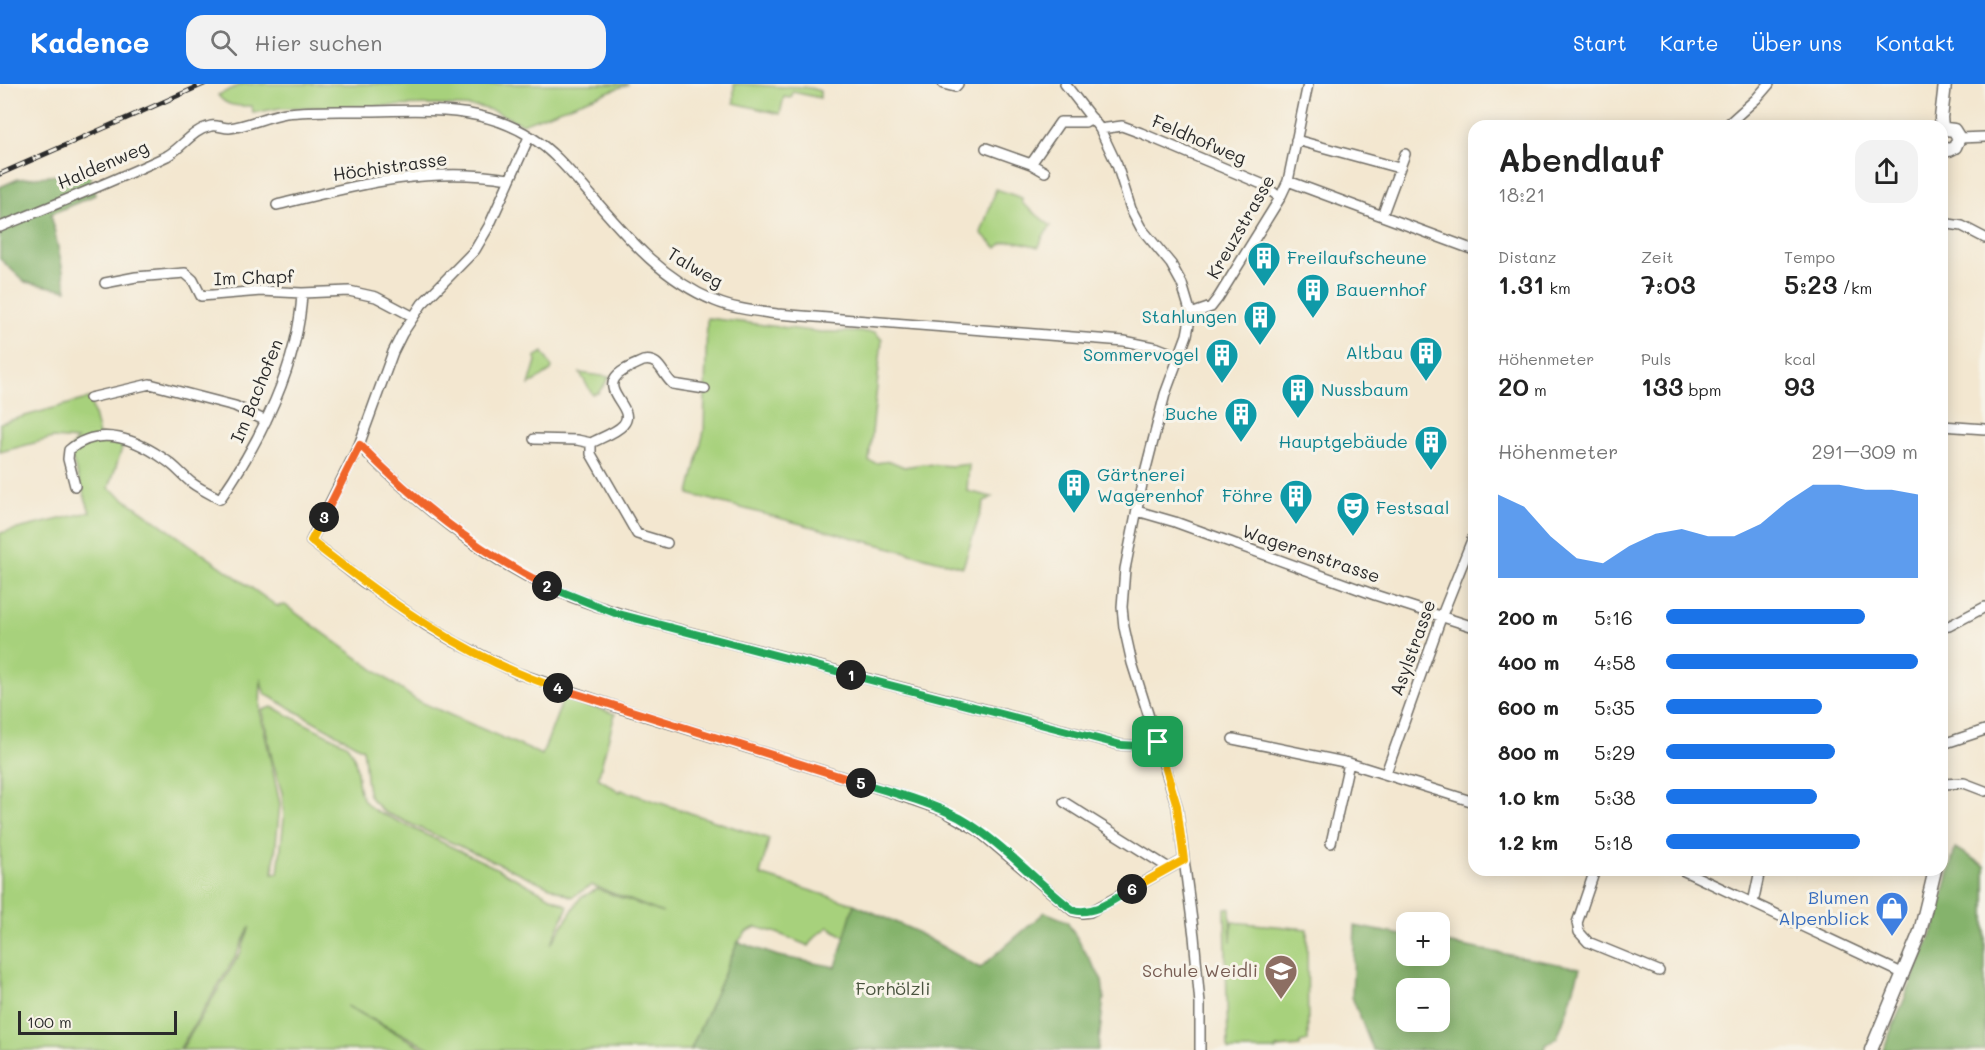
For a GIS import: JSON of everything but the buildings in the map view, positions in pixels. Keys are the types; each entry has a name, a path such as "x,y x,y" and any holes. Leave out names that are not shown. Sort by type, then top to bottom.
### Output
{"main road":[{"path":"1941,120 1945,84"},
{"path":"1948,130 1954,130 1959,138 1955,147 1948,150"},
{"path":"1871,1050 1920,932 1934,876"}],"street":[{"path":"943,84 955,87 958,84"},
{"path":"1065,84 1100,129 1117,165 1131,209 1141,228 1171,264 1182,285 1191,314 1187,335 1165,394 1137,511 1125,568 1122,607 1132,663 1177,806 1194,936 1200,1005 1200,1050"},
{"name":"Kreuzstrasse","path":"1191,314 1211,307 1218,298 1280,198 1288,181 1308,84"},
{"path":"1733,120 1769,84"},
{"name":"Talweg","path":"213,125 229,128 260,118 290,113 438,110 473,114 519,129 548,149 660,270 716,302 740,309 777,314 1124,341 1158,348 1179,356"},
{"path":"1030,164 1060,123 1085,122 1092,118"},
{"name":"Haldenweg","path":"0,227 147,165 181,148 194,133 213,125"},
{"name":"Feldhofweg","path":"1100,129 1108,126 1122,126 1264,185 1280,198"},
{"path":"530,137 489,226 475,250 433,291 412,316 393,352 360,445 311,541 362,581 426,625 517,673 623,710 942,810 977,830 1073,910 1082,913 1090,912 1184,860"},
{"path":"1959,138 1985,137"},
{"path":"1296,140 1399,168"},
{"path":"986,148 1045,172"},
{"path":"1382,216 1405,154"},
{"name":"Höchistrasse","path":"277,205 366,183 442,174 484,175 509,179"},
{"path":"1288,181 1468,248"},
{"path":"1948,224 1962,226 1985,238"},
{"name":"Im Chapf","path":"105,283 136,277 185,273 201,296 261,291 363,293 391,303 412,316"},
{"name":"Im Bachofen","path":"75,486 68,459 69,450 79,442 99,435 124,439 149,449 169,462 194,484 220,499 243,466 266,421 284,375 298,327 302,293"},
{"path":"534,439 577,440 591,443 620,427 626,422 627,414 613,389 613,381 617,375 648,359 656,362 672,384 705,389"},
{"path":"90,398 150,384 235,406 266,421"},
{"path":"1948,426 1985,429"},
{"path":"591,443 591,454 637,534 667,543"},
{"path":"360,445 423,506 475,544 525,575 587,603 650,622 1121,745 1141,746 1158,742"},
{"name":"Wagerenstrasse","path":"1137,511 1175,522 1468,625"},
{"name":"Asylstrasse","path":"1386,773 1442,615 1468,550"},
{"path":"1948,626 1985,608"},
{"path":"1948,742 1985,730"},
{"path":"1233,739 1349,763 1468,800"},
{"path":"1331,843 1349,763"},
{"path":"1948,784 1964,783 1985,791"},
{"path":"1064,802 1169,868"},
{"path":"1594,876 1577,923 1579,932 1588,942 1659,971"},
{"path":"1695,876 1904,974"},
{"path":"1753,903 1759,876"}],"green space":[{"path":"242,84 629,84 522,124 479,107 437,105 280,108 253,113 252,106 229,104 218,95"},
{"path":"734,84 807,88 820,91 820,98 793,92 791,98 784,97 780,114 734,103"},
{"path":"89,172 95,195 51,214 67,290 25,282 0,259 0,187 18,179"},
{"path":"996,189 1022,198 1022,203 1051,226 1043,236 1039,247 1011,241 997,248 981,233"},
{"path":"707,318 821,332 875,332 882,340 869,461 876,463 890,461 904,467 923,464 953,466 969,464 967,491 992,497 984,502 963,567 689,494 704,431"},
{"path":"543,352 552,368 551,371 529,385 536,361 535,357"},
{"path":"580,373 610,377 598,393 592,394"},
{"path":"90,398 99,435 125,439 109,488 277,606 285,605 416,700 542,755 564,697 615,714 598,778 620,792 621,790 769,839 760,875 854,904 845,937 829,927 817,935 809,946 756,927 746,932 738,942 691,1049 693,1050 433,1050 347,1006 427,1050 181,1050 241,952 250,926 236,956 179,1050 0,1050 0,533 90,512 69,450 77,440 53,438 0,452 0,423","holes":["261,677 265,694 363,749 368,793 384,812 572,897 592,885 663,913 597,889 580,898 551,944 568,906 492,866 374,810 361,795 355,762 346,744 272,707 262,710 282,793 284,819 278,873 273,874 280,804 260,711"]},
{"path":"1955,848 1985,866 1985,1050 1883,1050 1936,924"},
{"name":"Forhölzli","path":"854,904 913,930 980,968 1045,912 1067,921 1102,980 1104,997 1098,1050 691,1049 738,942 778,956 836,967"},
{"path":"1225,908 1230,908 1231,943 1232,922 1307,929 1308,1041 1300,1043 1300,1046 1276,1048 1276,1050 1228,1050"},
{"path":"1355,926 1396,934 1396,966 1450,966 1450,944 1580,968 1557,1038 1546,1045 1545,1050 1373,1050 1352,997"}],"railway":[{"path":"0,174 204,84"}],"place":[{"name":"Freilaufscheune","path":"1264,287"},
{"name":"Bauernhof","path":"1313,319"},
{"name":"Stahlungen","path":"1260,346"},
{"name":"Altbau","path":"1426,382"},
{"name":"Sommervogel","path":"1222,384"},
{"name":"Nussbaum","path":"1298,419"},
{"name":"Buche","path":"1241,443"},
{"name":"Hauptgebäude","path":"1431,471"},
{"name":"Gärtnerei Wagerenhof","path":"1074,514"},
{"name":"Föhre","path":"1296,525"},
{"name":"Festsaal","path":"1353,537"},
{"name":"Blumen Alpenblick","path":"1892,937"},
{"name":"Schule Weidli","path":"1281,1000"}],"route":[{"path":"360,445 423,506 475,544 525,575 587,603 615,613 1121,745 1141,746 1158,742 1177,806 1184,860 1090,912 1082,913 1065,904 1004,851 961,819 884,790 623,710 517,673 426,625 362,581 311,541 360,445"}]}
